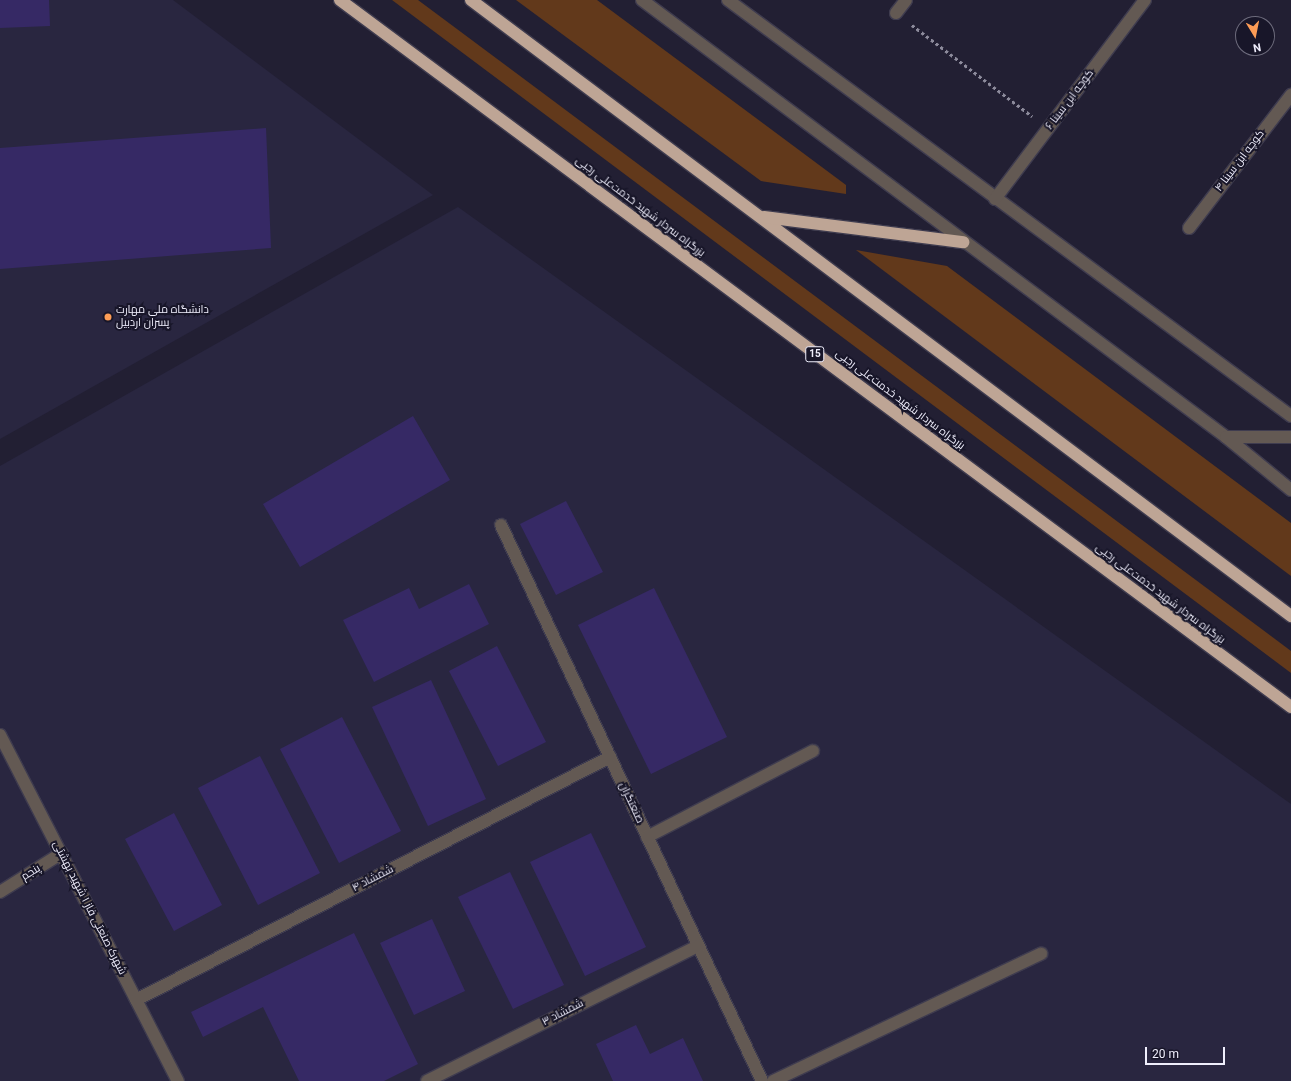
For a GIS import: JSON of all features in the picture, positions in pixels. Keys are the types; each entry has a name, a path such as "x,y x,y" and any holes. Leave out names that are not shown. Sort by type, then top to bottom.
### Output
{"highway":[{"name":"بزرگراه سردار شهید خدمت‌علی رجبی","path":"340,0 1291,707"},
{"path":"471,0 763,217 1291,616"},
{"path":"763,217 963,242"}],"street":[{"path":"642,0 1226,438 1291,490"},
{"path":"728,0 995,199 1291,416"},
{"path":"896,13 906,0"},
{"name":"کوچه ابن سینا ۶","path":"995,199 1145,0"},
{"name":"کوچه ابن سینا ۴","path":"1189,228 1291,95"},
{"path":"1226,438 1291,437"},
{"name":"صنعتگران","path":"501,525 762,1081"},
{"name":"شهرک صنعتی فاز ۱ شهید بهشتی","path":"0,735 178,1081"},
{"path":"647,837 813,752"},
{"name":"شمشاد ۴","path":"136,1000 610,757"},
{"name":"پنجم","path":"0,892 62,854"},
{"name":"شمشاد ۳","path":"427,1081 698,946"},
{"path":"773,1081 1041,954"}],"path":[{"path":"896,13 1048,129"}],"shaded area":[{"name":"دانشگاه ملی مهارت پسران اردبیل","path":"0,0 173,0 433,195 0,439"},
{"path":"392,0 418,0 1291,651 1291,673"},
{"path":"516,0 597,0 846,185 846,194 761,181"},
{"path":"458,207 1291,804 1291,1081 0,1081 0,466"},
{"path":"856,250 947,266 1291,523 1291,576"}],"building":[{"path":"0,0 49,0 50,26 0,28"},
{"path":"266,128 271,248 0,269 0,148"},
{"path":"413,416 450,480 300,567 263,504"},
{"path":"566,501 603,572 556,595 520,524"},
{"path":"469,584 489,624 374,682 343,620 409,588 419,609"},
{"path":"654,588 727,737 651,774 578,625"},
{"path":"497,646 546,742 498,766 449,671"},
{"path":"431,680 486,799 428,826 372,707"},
{"path":"342,717 401,831 339,863 280,749"},
{"path":"260,756 320,873 258,905 198,788"},
{"path":"174,813 222,905 174,931 125,839"},
{"path":"591,833 646,947 585,976 530,862"},
{"path":"510,872 564,985 513,1009 458,897"},
{"path":"432,919 465,991 414,1015 380,943"},
{"path":"354,933 418,1064 384,1081 299,1081 263,1007 203,1037 191,1012"},
{"path":"636,1025 650,1054 683,1038 703,1081 613,1081 596,1044"}],"place":[{"name":"دانشگاه ملی مهارت پسران اردبیل","path":"108,317"}]}
